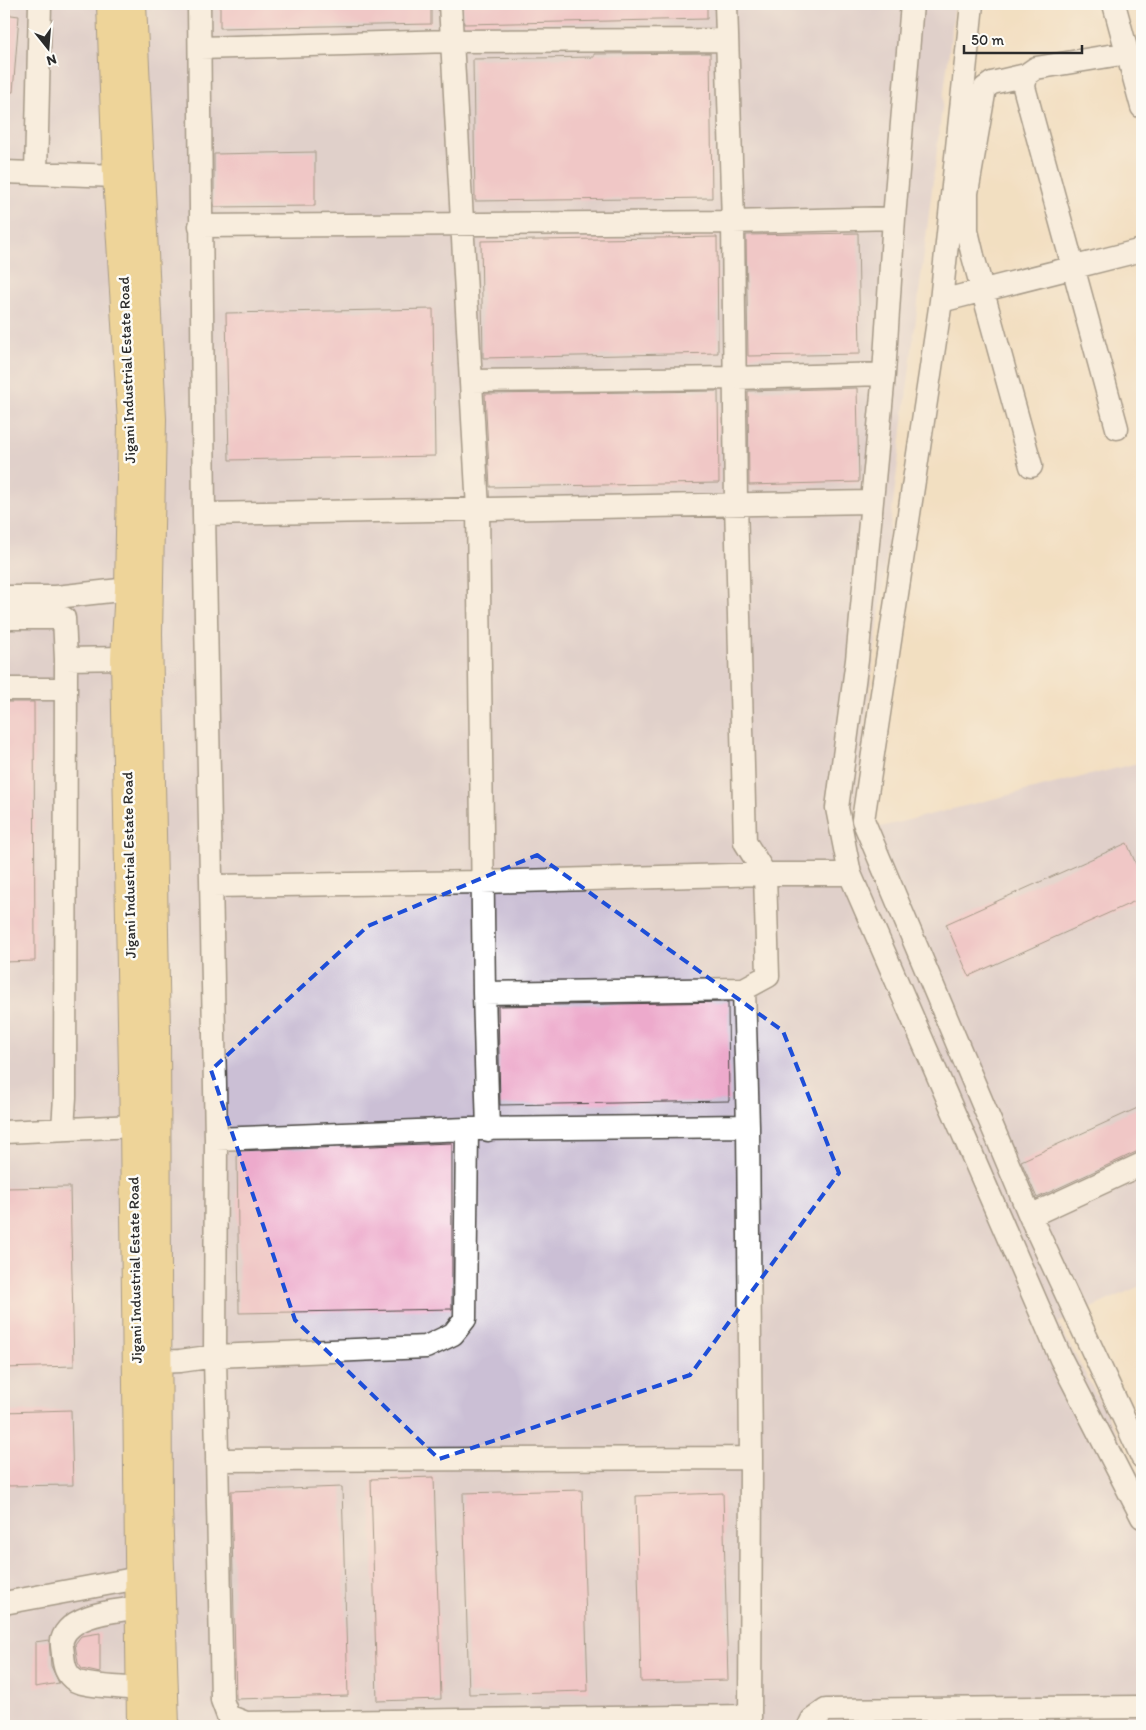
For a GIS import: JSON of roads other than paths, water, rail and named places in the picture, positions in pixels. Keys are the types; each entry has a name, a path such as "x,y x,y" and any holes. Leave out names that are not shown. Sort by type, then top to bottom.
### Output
{"main road":[{"name":"Jigani Industrial Estate Road","path":"112,4 117,176 132,422 125,658 134,1126 141,1726"},
{"name":"Jigani Industrial Estate Road","path":"132,4 152,420 148,634 156,1031 158,1505 165,1726"}],"street":[{"path":"36,173 40,4"},
{"path":"199,4 204,514 216,1139 215,1356 222,1700 228,1716 246,1723 750,1721 751,1458 748,1126 744,989"},
{"path":"158,1362 215,1356 426,1347 453,1334 465,1319 478,1129 484,993 478,509 464,224 450,4"},
{"path":"484,993 744,989 768,976 765,874 745,842 736,503 733,222 726,4"},
{"path":"912,4 894,218 884,374 857,660 836,808 850,874 1061,1359 1142,1517"},
{"path":"972,4 941,301 864,820 1030,1216 1142,1457"},
{"path":"1114,4 1142,107"},
{"path":"200,48 452,41 727,40"},
{"path":"1031,466 982,291 968,231 967,193 985,88 992,82 1026,75 1036,68 1127,53"},
{"path":"1026,75 1024,87 1117,428"},
{"path":"4,172 117,176"},
{"path":"200,226 733,222 894,218"},
{"path":"941,301 1142,250"},
{"path":"471,381 884,374"},
{"path":"204,514 871,502"},
{"path":"4,597 56,597 128,589"},
{"path":"4,618 64,618 66,690 65,1097 63,1129"},
{"path":"66,659 125,658"},
{"path":"4,689 66,690"},
{"path":"212,886 482,882 765,874 850,874"},
{"path":"4,1132 134,1126"},
{"path":"216,1139 478,1129 748,1126"},
{"path":"1030,1216 1142,1164"},
{"path":"217,1460 751,1458"},
{"path":"4,1603 139,1578"},
{"path":"139,1608 111,1611 86,1618 70,1628 62,1640 64,1669 75,1680 88,1685 140,1689"},
{"path":"809,1726 812,1720 826,1710 1142,1706"}]}
